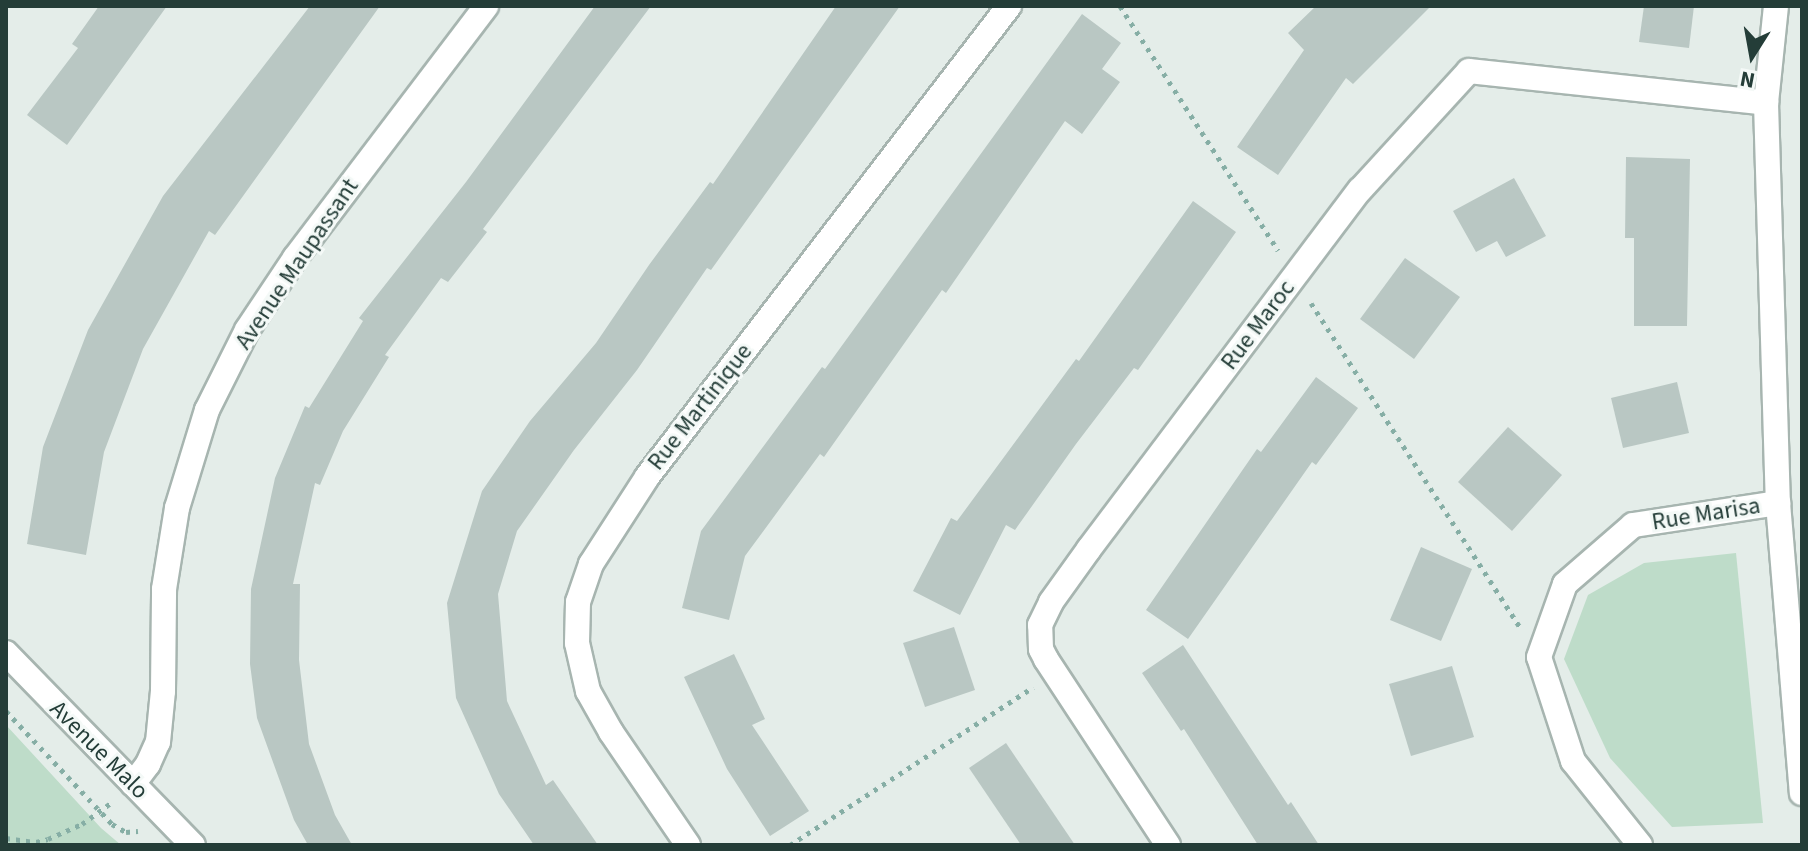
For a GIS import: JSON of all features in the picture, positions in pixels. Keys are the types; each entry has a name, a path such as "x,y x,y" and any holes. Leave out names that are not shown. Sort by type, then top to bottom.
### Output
{"street":[{"name":"Avenue Maupassant","path":"133,784 148,764 158,742 163,691 164,589 177,508 207,410 247,330 295,258 486,6"},
{"name":"Rue Martinique","path":"688,845 588,691 577,643 578,602 591,564 647,477 1009,6"},
{"name":"Rue Marisa","path":"1776,6 1766,103 1778,503 1802,793"},
{"name":"Rue Maroc","path":"1168,845 1046,659 1041,649 1040,625 1051,602 1089,549 1360,190 1469,71 1766,103"},
{"name":"Rue Marisa","path":"1539,657 1565,584 1633,525 1778,503"},
{"name":"Avenue Malo","path":"6,653 193,845"},
{"path":"1539,657 1573,761 1640,845"}],"path":[{"path":"1120,6 1539,657"},
{"path":"790,845 1034,687"},
{"name":"Avenue Malo","path":"6,711 100,813 126,832"},
{"path":"6,838 36,842 48,839 100,813"}],"green space":[{"path":"1736,553 1763,823 1672,827 1610,758 1564,659 1588,595 1644,563"},
{"path":"6,725 101,828 121,845 6,845"}],"building":[{"path":"99,6 167,6 67,145 27,115 78,48 72,44"},
{"path":"310,6 380,6 215,235 209,231 143,349 104,452 86,555 27,544 43,447 88,330 163,196"},
{"path":"595,6 651,6 483,229 487,232 448,282 441,278 385,355 389,357 343,431 320,485 315,483 293,584 300,584 299,660 309,744 335,815 352,845 308,845 294,820 257,718 250,664 251,589 275,478 305,406 309,408 363,321 359,318 466,182"},
{"path":"836,6 900,6 711,270 707,268 637,370 574,450 517,531 498,594 507,701 546,785 553,780 598,845 534,845 499,794 456,698 447,603 482,491 530,421 596,343 710,182 713,184"},
{"path":"1316,6 1431,6 1353,84 1346,78 1278,175 1237,147 1304,50 1288,33"},
{"path":"1644,6 1694,6 1689,48 1639,42"},
{"path":"1082,14 1121,43 1102,69 1120,82 1082,134 1065,121 946,293 942,290 824,457 820,454 745,556 729,620 682,608 701,531 822,367 825,369"},
{"path":"1626,157 1690,159 1687,326 1634,326 1634,238 1625,238"},
{"path":"1514,178 1546,236 1506,257 1497,241 1476,252 1453,211"},
{"path":"1193,201 1236,232 1138,370 1134,368 1015,530 1006,525 960,615 913,591 951,518 957,521 1076,359 1079,361"},
{"path":"1405,258 1460,297 1414,359 1360,319"},
{"path":"1316,377 1358,408 1316,465 1312,462 1188,639 1146,610 1257,449 1261,452"},
{"path":"1677,382 1689,433 1623,448 1611,398"},
{"path":"1508,427 1562,475 1512,531 1458,482"},
{"path":"1421,547 1472,569 1441,641 1390,620"},
{"path":"954,627 975,690 925,707 903,643"},
{"path":"1183,645 1288,805 1291,802 1319,845 1258,845 1184,729 1181,731 1142,673"},
{"path":"734,654 765,719 752,725 809,811 770,836 727,769 684,677"},
{"path":"1452,666 1474,737 1411,756 1389,684"},
{"path":"1006,743 1075,845 1021,845 969,768"}]}
